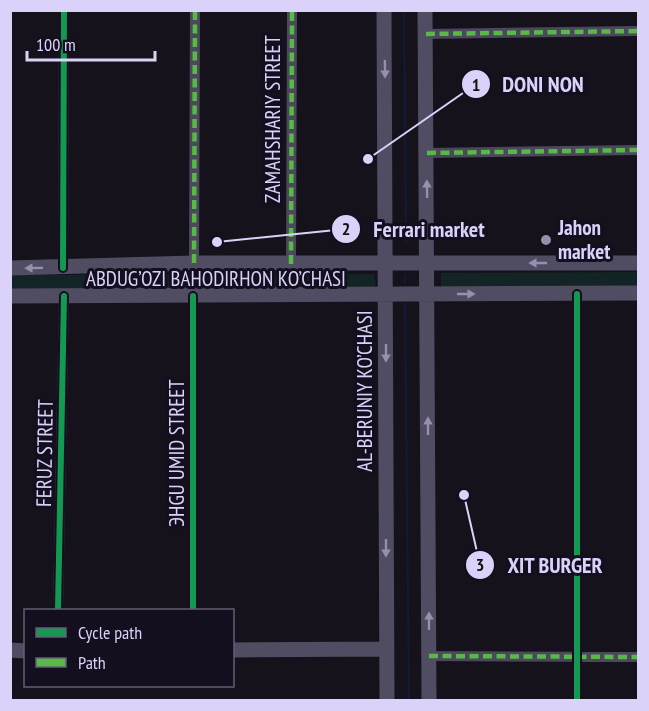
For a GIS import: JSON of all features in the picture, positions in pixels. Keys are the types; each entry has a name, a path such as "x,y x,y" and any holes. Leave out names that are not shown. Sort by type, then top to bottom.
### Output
{"main road":[{"name":"AL-BERUNIY KO’CHASI","path":"384,10 387,700"},
{"path":"425,10 429,700"},
{"name":"ABDUG’OZI BAHODIRHON KO’CHASI","path":"10,268 428,262 639,263"},
{"name":"ABDUG’OZI BAHODIRHON KO’CHASI","path":"10,297 639,293"},
{"path":"234,650 387,649"}],"street":[{"path":"63,268 64,10"},
{"path":"194,264 195,10"},
{"name":"ZAMAHSHARIY STREET","path":"291,264 292,10"},
{"path":"426,34 639,31"},
{"path":"427,153 639,150"},
{"path":"577,294 577,700"},
{"name":"FERUZ STREET","path":"58,609 64,296"},
{"name":"ЭHGU UMID STREET","path":"193,296 193,609"},
{"path":"429,656 639,657"}],"shaded area":[{"path":"638,272 638,286 441,287 441,273"},
{"path":"374,274 376,285 373,287 11,289 10,275"}],"waterway":[{"path":"404,10 406,243"},
{"path":"405,275 405,282"},
{"path":"405,304 409,700"}],"marked path":[{"path":"194,263 195,10"},
{"path":"291,264 292,10"},
{"path":"426,34 638,31"},
{"path":"427,153 638,150"},
{"path":"429,656 638,657"}],"cycle path":[{"path":"63,268 64,10"},
{"path":"577,294 577,700"},
{"path":"58,609 64,296"},
{"path":"193,296 193,609"}],"place":[{"name":"DONI NON","path":"368,159"},
{"name":"Jahon market","path":"546,240"},
{"name":"Ferrari market","path":"217,242"},
{"name":"XIT BURGER","path":"464,495"}]}
